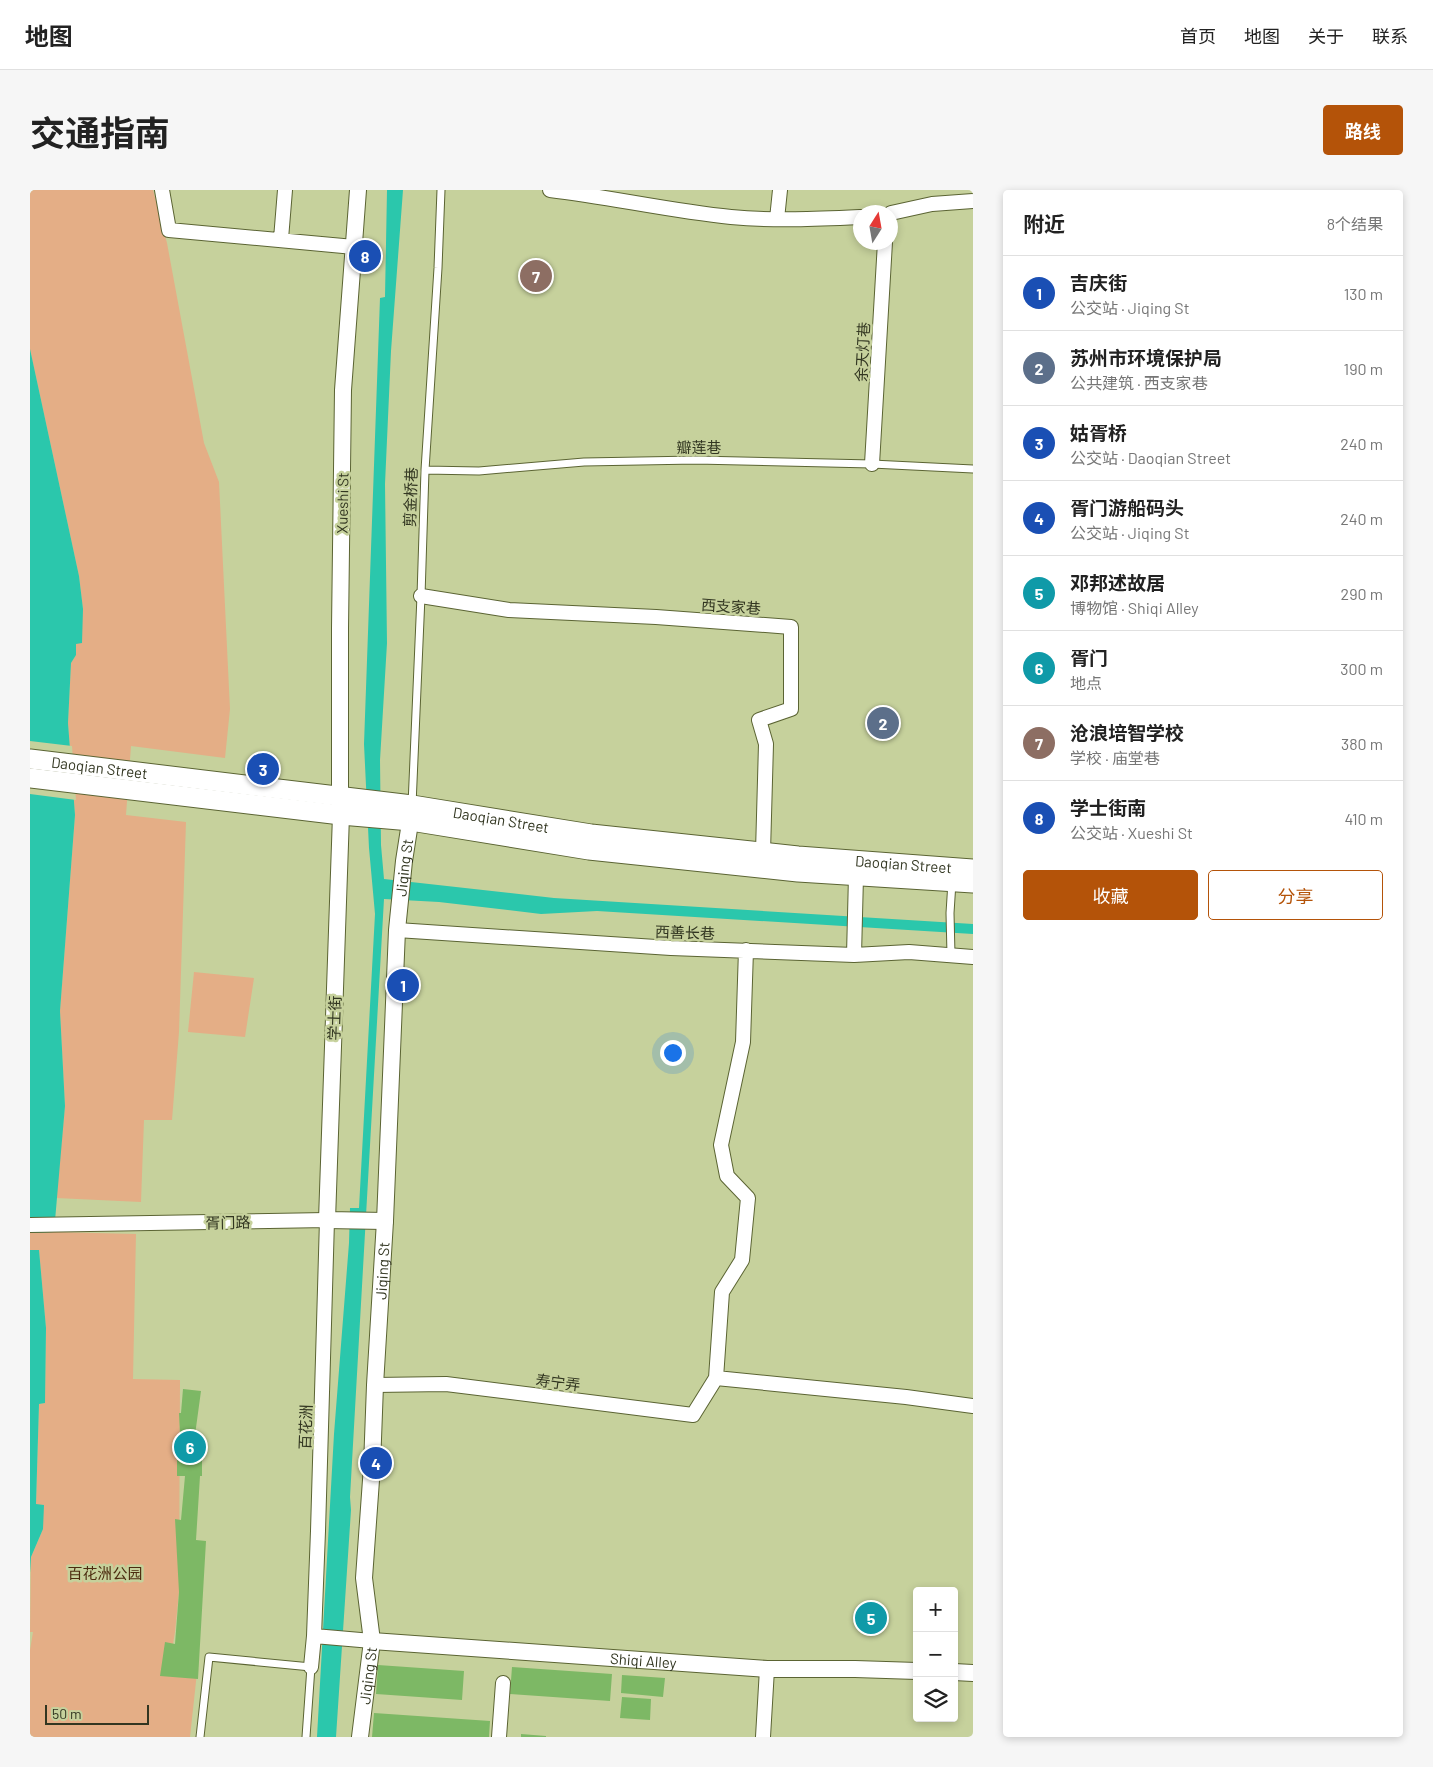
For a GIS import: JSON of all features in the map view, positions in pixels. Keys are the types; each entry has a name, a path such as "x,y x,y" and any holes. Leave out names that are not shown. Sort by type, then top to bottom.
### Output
{"main road":[{"name":"Daoqian Street","path":"30,759 106,777 353,810 412,813 763,852 973,869"},
{"name":"Daoqian Street","path":"30,778 106,777 340,796 353,810"},
{"name":"Daoqian Street","path":"412,813 590,850 856,876 973,884"}],"street":[{"path":"162,190 169,230 354,247"},
{"path":"280,240 285,190"},
{"name":"Xueshi St","path":"340,796 343,390 358,190"},
{"path":"550,190 659,208 732,217 777,220 853,217"},
{"path":"777,220 780,190"},
{"path":"898,211 932,204 973,201"},
{"name":"余天灯巷","path":"872,464 885,250"},
{"name":"西支家巷","path":"422,596 509,610 791,626 791,709 759,720 766,744 763,852"},
{"name":"学士街","path":"334,1221 353,810"},
{"name":"Jiqing St","path":"360,1737 372,1641 364,1578 372,1466 397,930 404,860 412,813"},
{"path":"854,955 856,876"},
{"name":"西善长巷","path":"397,930 661,948 854,955 909,952 973,956"},
{"path":"746,950 743,1042 721,1145 727,1176 748,1198 742,1260 722,1292 716,1378 898,1396 973,1406"},
{"name":"百花洲","path":"311,1667 316,1636 334,1221"},
{"name":"胥门路","path":"30,1225 382,1221"},
{"name":"寿宁弄","path":"375,1385 446,1384 693,1416 716,1378"},
{"path":"316,1636 372,1641"},
{"name":"Shiqi Alley","path":"372,1641 766,1669 913,1671"},
{"path":"763,1737 766,1669"},
{"path":"958,1672 973,1673"},
{"path":"499,1737 503,1683"}],"lane":[{"name":"剪金桥巷","path":"412,813 422,596 425,470 441,190"},
{"name":"瓣莲巷","path":"425,470 479,471 584,462 696,460 872,464 973,469"},
{"path":"951,955 950,913 952,882"},
{"path":"200,1737 209,1657 311,1667 306,1737"}],"green space":[{"path":"30,190 153,190 167,243 204,443 219,482 230,709 225,758 131,746 126,815 186,822 179,1032 172,1120 144,1120 141,1202 56,1198 65,1106 60,1011 75,815 68,723 71,663 76,655 76,644 83,609 79,576 30,349"},
{"path":"194,972 254,978 245,1037 188,1032"},
{"name":"百花洲公园","path":"30,1233 136,1234 133,1379 180,1380 179,1592 172,1650 199,1654 190,1737 30,1737 30,1650 33,1632 30,1632 31,1557 43,1529 36,1504 39,1404 45,1403 46,1328 39,1250 30,1250"}],"water":[{"path":"387,190 403,190 391,351 385,484 387,643 380,760 381,845 384,879 554,898 973,924 973,934 597,911 541,914 439,902 384,899 350,1497 351,1510 336,1737 317,1737 334,1434 350,1208 359,1208 375,914 369,848 364,744 380,298 385,297"},
{"path":"30,349 79,576 83,609 82,643 76,644 76,655 71,663 68,723 75,815 60,1011 65,1106 54,1232 30,1233"},
{"path":"30,1250 39,1250 46,1328 45,1403 39,1404 36,1504 44,1505 43,1529 31,1557 30,1573"}],"pier":[{"path":"30,741 72,746 76,800 30,794"}],"building":[{"path":"183,1389 201,1391 195,1435 202,1435 202,1476 200,1476 196,1540 206,1541 198,1679 160,1676 165,1642 175,1644 179,1592 175,1519 181,1520 185,1476 177,1476 177,1435 180,1435 179,1413 181,1413"},
{"path":"378,1665 464,1671 462,1700 376,1694"},
{"path":"512,1667 612,1674 610,1701 510,1694"},
{"path":"622,1675 665,1678 663,1697 621,1693"},
{"path":"622,1697 651,1699 650,1720 620,1718"},
{"path":"374,1713 490,1721 489,1737 372,1737"},
{"path":"521,1734 546,1736 546,1737 521,1737"}],"place":[{"name":"学士街南","path":"365,256"},
{"name":"沧浪培智学校","path":"536,276"},
{"name":"苏州市环境保护局","path":"883,723"},
{"name":"姑胥桥","path":"263,769"},
{"name":"吉庆街","path":"403,985"},
{"name":"胥门","path":"190,1447"},
{"name":"胥门游船码头","path":"376,1463"},
{"name":"邓邦述故居","path":"871,1618"}]}
